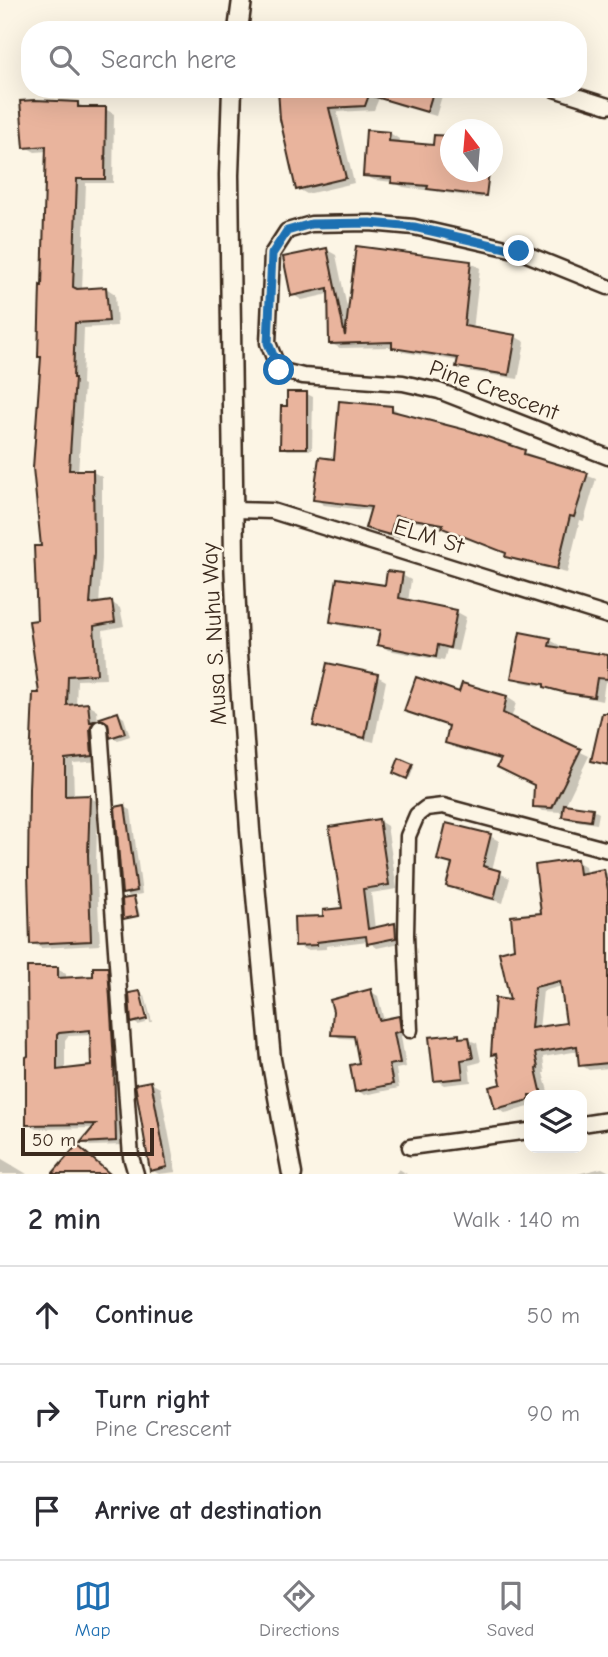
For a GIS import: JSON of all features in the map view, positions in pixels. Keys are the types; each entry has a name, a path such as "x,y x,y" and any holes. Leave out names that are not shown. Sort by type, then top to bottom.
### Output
{"street":[{"path":"239,21 242,0"},
{"name":"Musa S. Nuhu Way","path":"232,98 229,175 238,653 250,830 271,1059 292,1174"},
{"path":"583,98 608,106"},
{"name":"Pine Crescent","path":"608,287 519,251 414,227 370,223 311,224 287,231 272,254 268,343 279,370 303,376 403,383 439,391 608,457"},
{"name":"ELM St","path":"234,510 272,511 608,616"},
{"path":"100,728 131,1157 136,1174"},
{"path":"410,1030 406,935 408,836 417,815 426,808 443,806 608,850"},
{"path":"587,1123 608,1120"},
{"path":"410,1147 524,1132"}],"building":[{"path":"279,98 368,98 365,106 329,108 346,178 296,190 280,119"},
{"path":"379,98 431,98 427,112"},
{"path":"20,101 78,102 78,107 106,107 105,179 77,179 73,287 106,287 109,321 75,323 75,378 69,470 93,470 94,553 90,604 112,601 115,622 94,626 97,674 68,676 67,705 88,703 90,722 94,721 90,729 92,756 65,759 65,796 90,795 88,855 91,941 30,944 29,788 33,693 39,693 29,621 37,620 34,546 41,546 33,468 41,357 38,357 46,146 24,148"},
{"path":"366,130 390,132 389,141 433,145 434,135 440,135 440,182 488,182 486,196 391,183 392,178 363,176"},
{"path":"356,246 471,261 464,326 516,335 509,375 456,367 458,358 392,348 392,342 329,344 328,288 291,296 283,257 327,248 345,336"},
{"path":"287,392 307,392 307,448 280,448 281,406 287,406"},
{"path":"339,401 392,406 392,411 470,431 525,450 524,454 588,473 574,517 570,516 557,569 505,557 506,553 442,528 443,524 395,516 390,535 365,528 371,507 313,500 319,457 334,459"},
{"path":"387,571 403,573 399,598 457,610 450,648 438,645 436,657 377,645 380,630 330,622 337,578 385,585"},
{"path":"520,632 551,638 549,646 608,655 608,679 597,678 594,697 566,693 544,687 544,684 511,678"},
{"path":"327,663 378,674 365,738 313,726"},
{"path":"416,677 459,692 462,683 507,696 503,713 581,749 552,808 533,807 534,785 497,767 501,759 445,743 449,726 404,711"},
{"path":"118,712 125,733 110,738 108,723 100,718"},
{"path":"602,713 608,713 608,765 591,761"},
{"path":"399,758 413,764 407,779 393,773"},
{"path":"564,804 593,808 591,821 562,817"},
{"path":"125,805 137,891 122,894 115,807"},
{"path":"379,819 389,885 363,889 368,929 395,923 396,938 367,944 366,936 295,946 294,917 323,916 323,910 342,908 329,827"},
{"path":"446,823 491,834 483,866 501,871 494,899 446,886 452,864 437,860"},
{"path":"577,859 579,874 604,869 608,890 608,1063 579,1066 577,1046 535,1053 541,1090 524,1090 524,1101 495,1109 489,1087 501,1084 496,1054 491,1055 495,998 510,1000 499,952 514,948 511,916 541,913 535,865","holes":["560,981 566,1023 531,1028 535,987"]},
{"path":"134,897 138,916 123,919 122,899"},
{"path":"27,967 58,967 58,978 93,976 93,967 108,967 116,1141 80,1143 96,1124 26,1125","holes":["90,1030 91,1066 57,1070 57,1035"]},
{"path":"371,989 379,1020 399,1016 401,1031 394,1033 400,1063 389,1065 393,1084 355,1092 350,1065 359,1063 354,1036 331,1035 333,1011 330,1000"},
{"path":"140,991 147,1019 131,1023 129,993"},
{"path":"459,1034 459,1038 469,1037 473,1058 461,1060 463,1078 434,1081 429,1037"},
{"path":"151,1081 167,1167 150,1171 135,1084"},
{"path":"77,1145 110,1174 52,1174"}],"route":[{"path":"279,370 268,343 272,254 287,231 311,224 370,223 414,227 519,251"}]}
